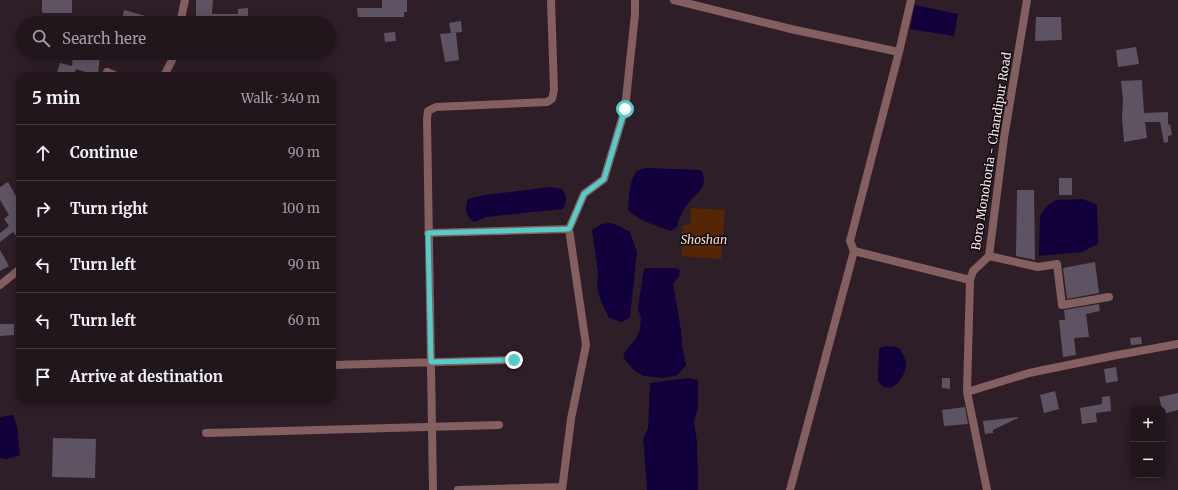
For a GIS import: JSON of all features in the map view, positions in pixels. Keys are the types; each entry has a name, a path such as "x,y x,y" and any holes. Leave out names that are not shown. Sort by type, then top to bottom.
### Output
{"street":[{"path":"182,16 185,0"},
{"path":"433,490 426,118 428,111 436,107 547,102 552,99 554,90 551,0"},
{"path":"458,490 562,488 572,419 586,345 569,229 584,194 604,179 625,109 636,14 635,0"},
{"path":"674,0 791,29 899,52"},
{"path":"790,490 854,251 850,241 911,0"},
{"name":"Boro Monohoria - Chandipur Road","path":"970,280 973,271 990,256 1004,138 1027,0"},
{"path":"166,72 172,60"},
{"path":"428,233 569,229"},
{"path":"854,251 970,280 967,392 987,490"},
{"path":"990,256 1038,267 1057,264 1062,305 1109,297"},
{"path":"0,285 16,272"},
{"path":"967,392 1029,373 1178,344"},
{"path":"336,365 514,360"},
{"path":"206,433 499,425"}],"green space":[{"name":"Shoshan","path":"691,208 725,210 721,259 681,256 683,225 690,225"}],"shaded area":[{"path":"915,5 958,14 954,36 910,29"},
{"path":"646,168 699,170 702,171 704,176 702,188 685,207 677,227 671,231 643,220 628,210 632,179 637,171"},
{"path":"551,187 562,189 566,197 565,206 562,209 486,217 475,222 469,218 466,205 468,199 484,195"},
{"path":"1083,199 1097,205 1098,244 1082,252 1039,256 1040,216 1046,207 1056,200"},
{"path":"610,223 630,232 637,252 630,317 622,322 609,318 600,299 597,286 598,272 592,230 602,224"},
{"path":"676,268 680,270 679,276 673,284 686,365 678,375 664,378 644,376 635,371 625,360 623,354 637,337 640,329 641,319 638,308 644,269"},
{"path":"887,346 900,349 906,363 904,374 901,379 894,386 890,387 881,385 878,380 879,349"},
{"path":"688,378 698,380 698,408 694,421 697,442 698,490 647,490 643,439 648,428 650,383"},
{"path":"13,415 17,427 20,455 7,459 0,458 0,417"}],"building":[{"path":"42,0 72,0 72,13 42,13"},
{"path":"196,0 213,0 212,14 238,14 238,9 248,8 248,16 196,16"},
{"path":"382,0 407,0 407,12 404,12 404,17 358,17 357,8 382,8"},
{"path":"124,10 146,16 123,16"},
{"path":"1036,17 1061,17 1062,40 1035,41"},
{"path":"461,21 462,32 452,33 456,33 459,60 445,62 440,34 451,33 449,23"},
{"path":"395,32 396,41 385,42 384,33"},
{"path":"1136,47 1139,64 1118,67 1116,50"},
{"path":"72,60 99,60 98,72 85,72 76,69 75,72 57,72 60,63 72,66"},
{"path":"1142,80 1144,113 1168,112 1168,125 1170,124 1172,135 1168,136 1168,142 1164,143 1160,122 1145,122 1147,138 1124,142 1121,81"},
{"path":"1059,178 1072,178 1072,195 1059,195"},
{"path":"8,182 16,196 16,236 13,232 0,242 0,233 9,226 4,219 9,215 0,200 0,187"},
{"path":"1017,190 1034,190 1035,260 1016,256"},
{"path":"0,250 9,266 0,271"},
{"path":"1095,262 1099,293 1067,299 1063,268"},
{"path":"1099,304 1100,311 1086,314 1089,337 1074,338 1076,355 1063,357 1059,320 1065,320 1064,310"},
{"path":"0,324 14,324 14,335 0,336"},
{"path":"1141,337 1142,344 1131,345 1130,338"},
{"path":"1116,367 1118,381 1106,383 1104,369"},
{"path":"942,378 950,378 950,389 942,388"},
{"path":"1055,391 1059,409 1044,413 1040,395"},
{"path":"1178,393 1178,410 1166,413 1166,406 1161,406 1159,397"},
{"path":"1110,396 1111,411 1096,413 1097,422 1082,424 1080,408 1102,404 1102,397"},
{"path":"965,407 968,424 944,426 942,410"},
{"path":"1018,417 993,430 993,433 985,434 983,421"},
{"path":"53,438 96,439 95,478 52,477"}],"route":[{"path":"514,360 431,362 428,233 569,229 584,194 604,179 625,109"}]}
